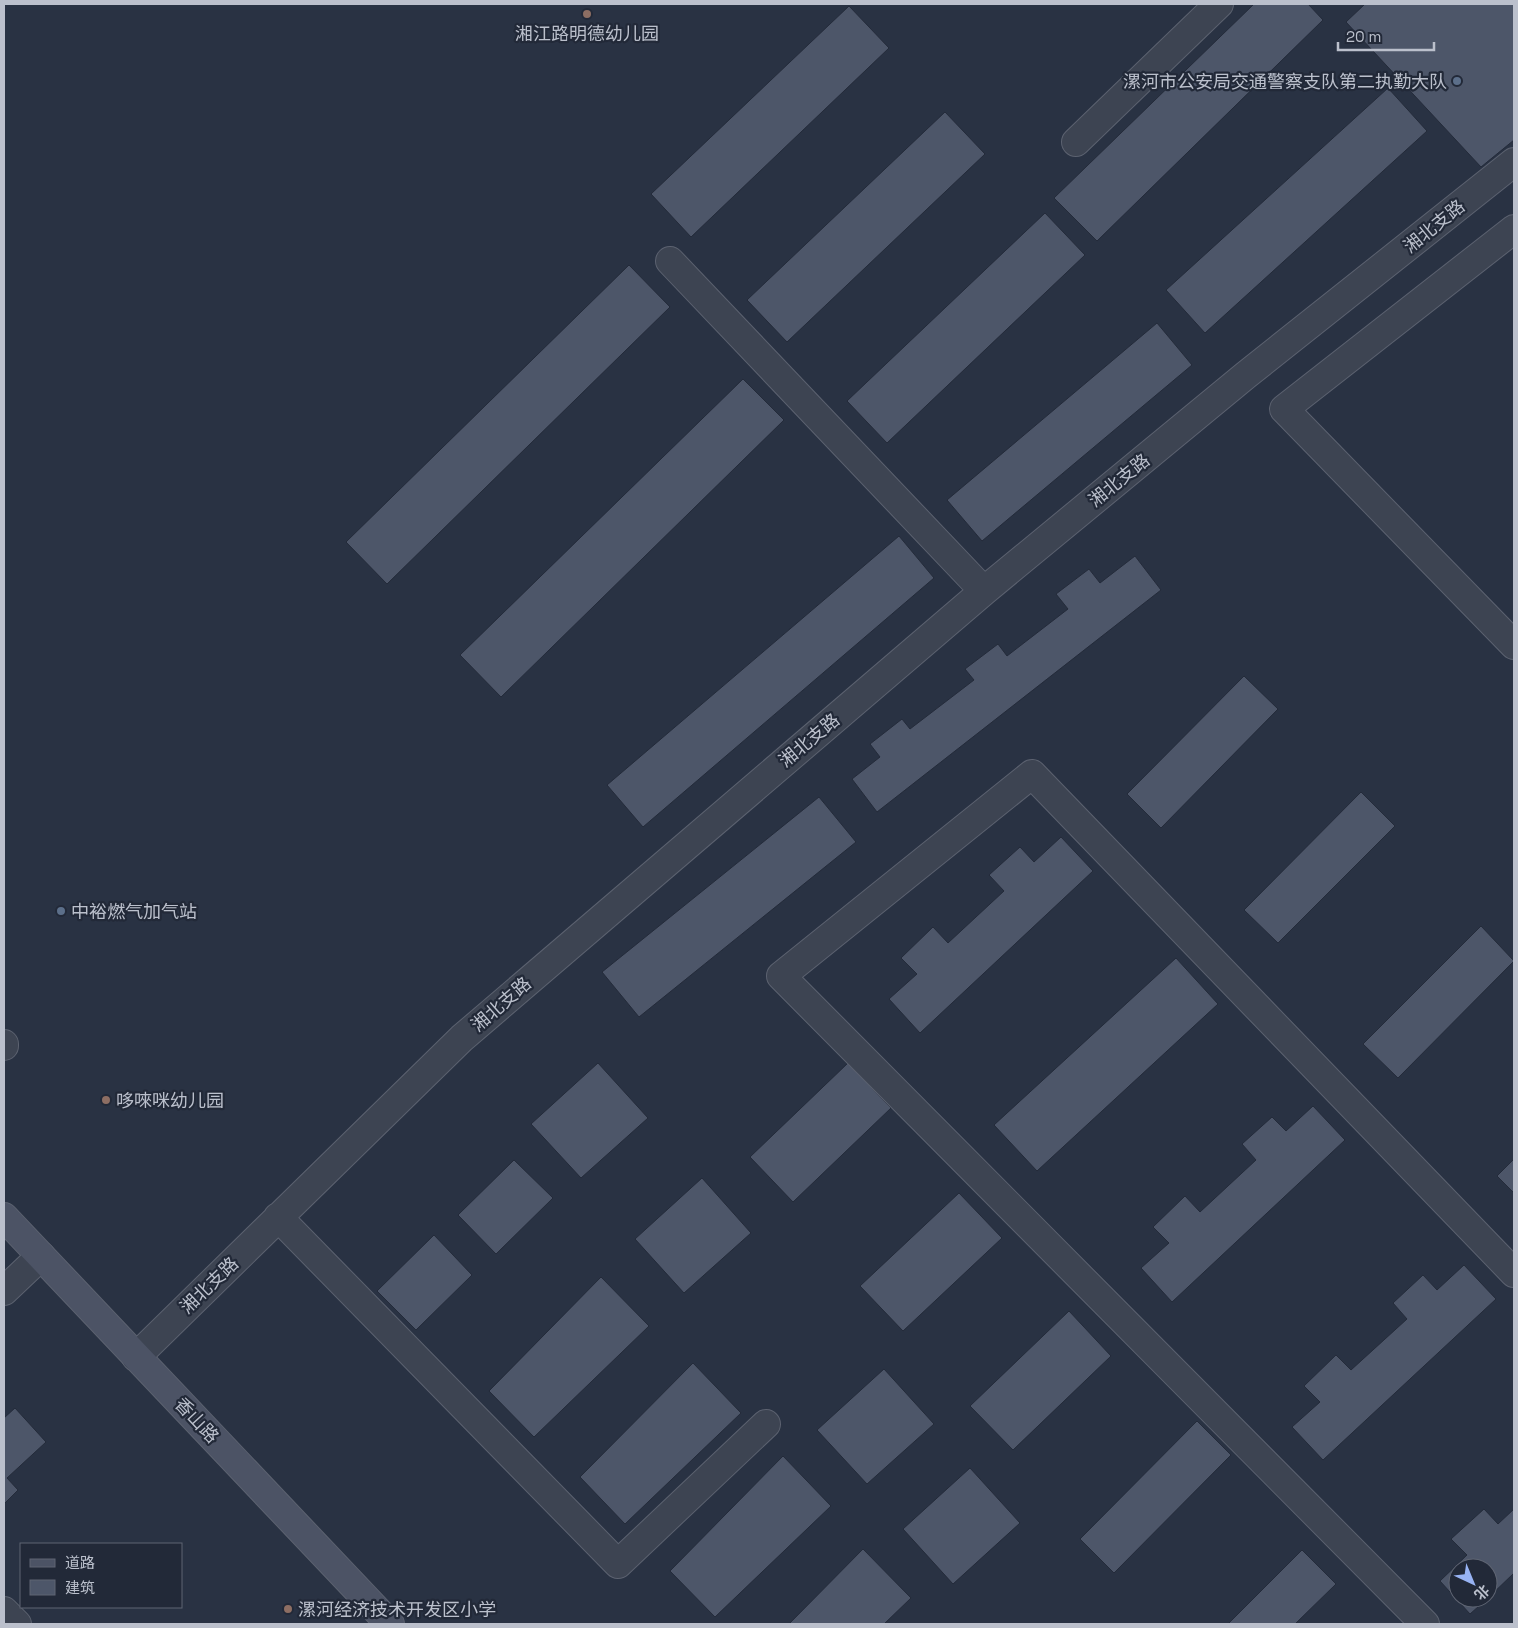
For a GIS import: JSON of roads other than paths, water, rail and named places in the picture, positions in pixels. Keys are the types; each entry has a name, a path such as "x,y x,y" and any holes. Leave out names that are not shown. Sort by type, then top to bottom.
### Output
{"street":[{"path":"1076,142 1219,4"},
{"name":"湘北支路","path":"136,1357 462,1038 984,591 1246,375 1514,162"},
{"path":"1514,229 1284,410 1514,645"},
{"path":"670,261 984,591"},
{"path":"1425,1624 780,976 1032,774 1514,1272"},
{"name":"香山路","path":"4,1217 390,1624"},
{"path":"278,1217 618,1564 766,1424"},
{"path":"4,1291 41,1256"},
{"path":"4,1611 17,1624"}],"place":[{"name":"湘江路明德幼儿园","path":"587,14"},
{"name":"漯河市公安局交通警察支队第二执勤大队","path":"1457,81"},
{"name":"中裕燃气加气站","path":"61,911"},
{"name":"哆唻咪幼儿园","path":"106,1100"},
{"name":"漯河经济技术开发区小学","path":"288,1609"}]}
